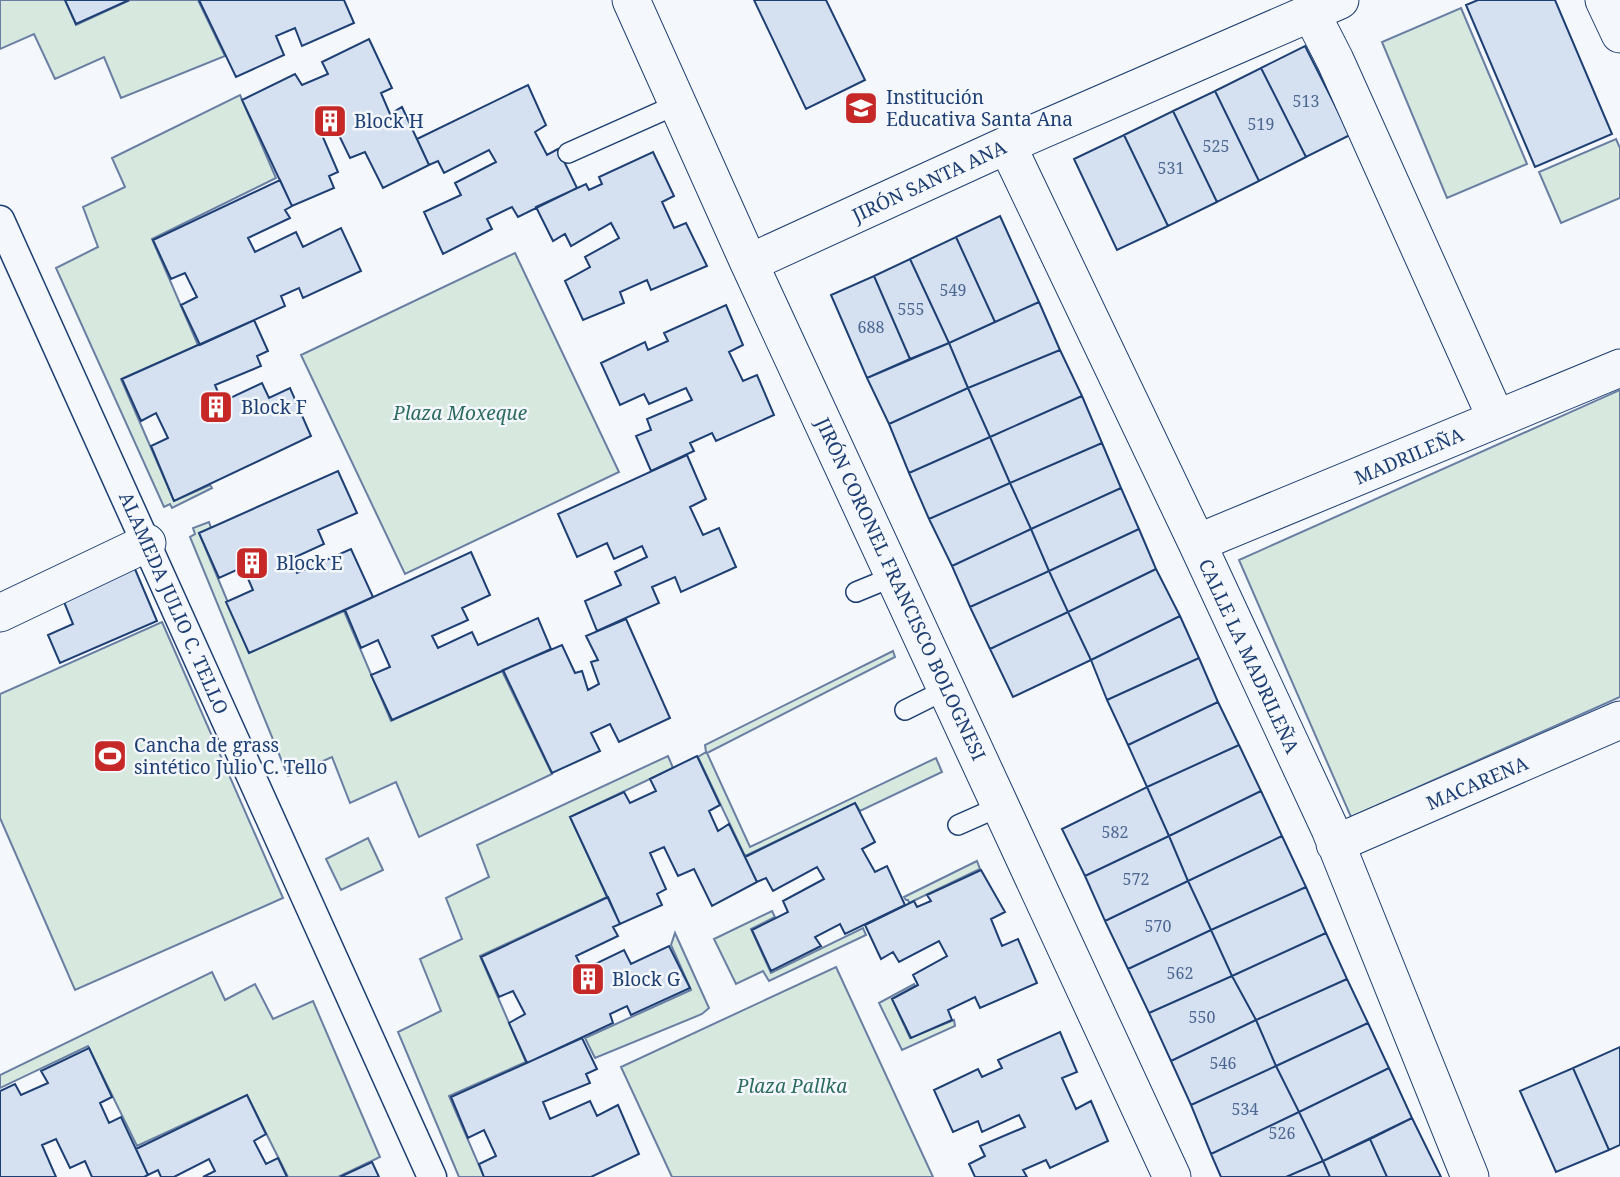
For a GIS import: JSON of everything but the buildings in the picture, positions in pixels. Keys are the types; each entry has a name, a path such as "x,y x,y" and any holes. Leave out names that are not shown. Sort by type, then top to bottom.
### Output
{"street":[{"name":"JIRÓN CORONEL FRANCISCO BOLOGNESI","path":"631,0 749,263 1172,1177"},
{"path":"1604,0 1620,34"},
{"path":"1325,6 1335,60 1496,418"},
{"name":"JIRÓN SANTA ANA","path":"749,263 1007,145 1325,6"},
{"name":"CALLE LA MADRILEÑA","path":"1007,145 1330,829 1470,1177"},
{"name":"ALAMEDA JULIO C. TELLO","path":"0,220 432,1177"},
{"name":"MADRILEÑA","path":"1197,543 1620,368"},
{"path":"0,613 147,543"},
{"name":"MACARENA","path":"1335,844 1620,720"}],"lane":[{"path":"568,153 678,104"},
{"path":"856,592 895,576"},
{"path":"905,710 947,689"},
{"path":"958,825 1001,806"}],"green space":[{"path":"0,0 65,0 76,25 130,0 198,0 225,56 121,98 104,57 55,79 34,34 0,49"},
{"path":"1461,8 1527,164 1447,198 1382,42"},
{"path":"240,95 276,178 152,239 198,345 121,379 174,501 210,485 212,488 172,508 170,504 164,507 56,268 98,247 83,207 125,187 112,158"},
{"path":"1616,139 1620,148 1620,198 1561,223 1539,172"},
{"name":"Plaza Moxeque","path":"515,253 619,472 405,574 301,355"},
{"path":"1620,390 1620,697 1351,817 1239,560"},
{"path":"209,522 211,528 199,533 249,653 344,611 391,721 502,671 552,774 419,837 396,782 350,803 332,757 288,776 190,537 195,534 193,528"},
{"name":"Cancha de grass sintético Julio C. Tello","path":"162,622 283,898 75,990 0,818 0,694"},
{"path":"893,651 895,657 707,753 750,847 936,758 942,772 860,811 855,803 745,856 698,757 706,752 705,745"},
{"path":"668,756 673,768 570,817 607,897 480,956 526,1062 449,1096 484,1177 459,1177 398,1032 441,1011 420,959 462,939 446,898 489,877 477,845"},
{"path":"368,838 383,870 341,890 326,859"},
{"path":"977,861 980,869 909,903 904,897"},
{"path":"772,911 775,917 751,929 771,973 863,928 866,935 769,981 763,971 736,984 714,939"},
{"path":"675,933 709,1008 702,1014 595,1058 585,1038 691,990 671,945"},
{"name":"Plaza Pallka","path":"836,967 933,1177 672,1177 621,1067"},
{"path":"212,972 225,1000 255,984 273,1019 313,1001 380,1157 338,1177 288,1177 247,1095 137,1146 88,1046 0,1088 0,1075"},
{"path":"914,984 915,986 892,999 910,1038 954,1020 955,1026 902,1050 879,1003"}],"place":[{"name":"Institución Educativa Santa Ana","path":"861,108"},
{"name":"Block H","path":"330,121"},
{"name":"Block F","path":"216,407"},
{"name":"Block E","path":"252,563"},
{"name":"Cancha de grass sintético Julio C. Tello","path":"110,756"},
{"name":"Block G","path":"588,979"}]}
